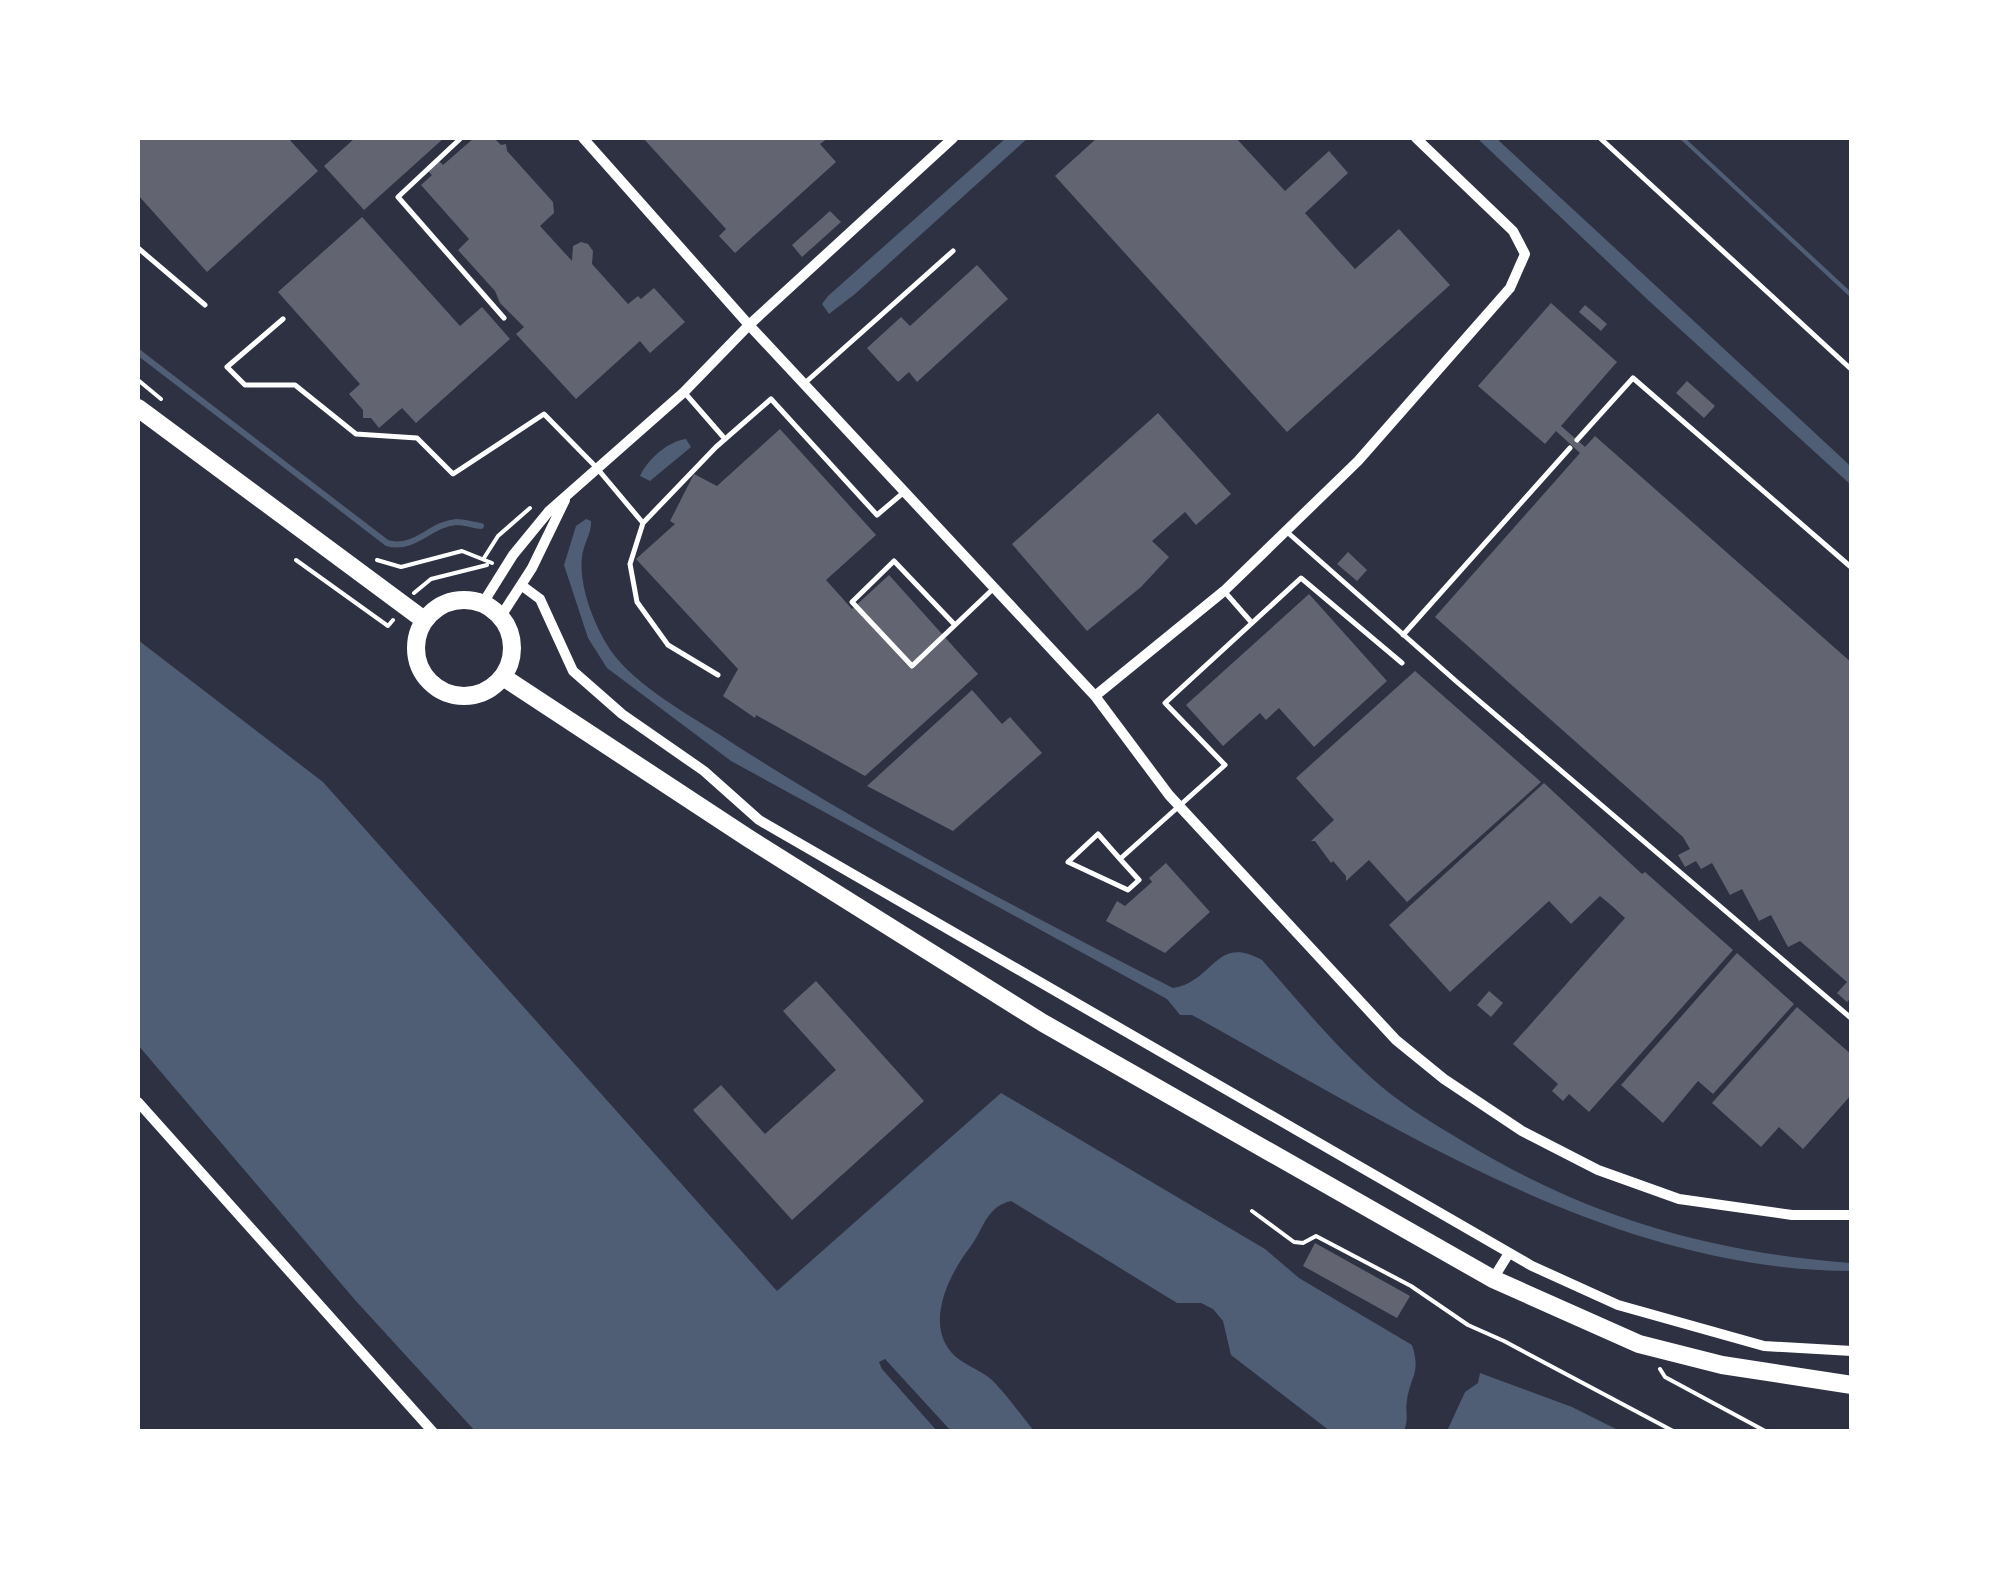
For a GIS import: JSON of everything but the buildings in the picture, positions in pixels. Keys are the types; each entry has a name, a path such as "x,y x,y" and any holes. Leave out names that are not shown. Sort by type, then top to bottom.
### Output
{"main road":[{"path":"138,408 424,620"},
{"path":"451,601 483,603 500,616 509,630 513,646 510,662 503,677 483,693 458,696 436,687 420,668 416,644 424,620 436,608 451,601"},
{"path":"503,677 732,828 1043,1023 1493,1279 1646,1346 1722,1365 1852,1385"}],"street":[{"path":"584,138 748,325 1095,696 1180,806 1396,1040 1444,1080 1522,1131 1598,1170 1680,1200 1792,1215 1852,1215"},
{"path":"483,603 534,526 684,392 748,325 953,138"},
{"path":"1095,696 1224,591 1358,461 1510,288 1525,254 1513,232 1416,138"},
{"path":"500,616 521,585 567,494"},
{"path":"521,585 540,599 572,671 622,714 704,771 759,820 1509,1253 1618,1306 1764,1346 1852,1350"},
{"path":"138,1102 434,1432"},
{"path":"1493,1279 1509,1253"}],"lane":[{"path":"461,138 398,196 504,318"},
{"path":"1600,138 1852,370"},
{"path":"138,248 205,305"},
{"path":"804,384 953,251"},
{"path":"282,319 227,367 246,385 294,385 356,434 417,438 453,474 544,414 596,467 642,524"},
{"path":"1578,440 1633,378 1852,568"},
{"path":"684,392 725,439"},
{"path":"718,675 668,645 637,602 630,564 642,524 725,439 772,399 877,514 905,492"},
{"path":"1403,635 1570,448"},
{"path":"1286,531 1852,1018"},
{"path":"955,626 894,560 852,602 912,666 955,626 994,588"},
{"path":"1120,858 1224,765 1166,703 1301,578 1402,664"},
{"path":"1224,591 1252,623"},
{"path":"1098,834 1120,858 1139,880 1128,890 1068,862 1098,834"}],"path":[{"path":"138,380 164,402"},
{"path":"370,558 401,566 462,551 503,570"},
{"path":"1252,1212 1294,1242 1303,1243 1316,1236 1411,1286 1468,1326 1504,1341 1675,1432"},
{"path":"1646,1346 1665,1377 1767,1432"}],"water":[{"path":"1006,138 1028,138 829,314 822,304 828,296"},
{"path":"1477,138 1496,138 1843,459 1851,467 1851,485 1648,300"},
{"path":"1679,138 1685,138 1851,292 1851,298"},
{"path":"686,439 691,447 650,481 640,476 659,452"},
{"path":"586,519 591,525 582,557 585,590 596,623 615,656 672,704 828,802 999,898 1173,988 1187,984 1234,952 1262,960 1334,1041 1392,1095 1464,1142 1556,1191 1698,1240 1851,1263 1851,1271 1762,1264 1675,1246 1591,1219 1508,1185 1426,1145 1192,1015 1180,1015 1167,999 731,761 607,668 588,638 564,565 576,526"},
{"path":"138,640 323,782 777,1291 1001,1093 1265,1249 1299,1278 1412,1345 1415,1368 1404,1431 1330,1431 1231,1355 1223,1321 1213,1309 1201,1303 1177,1303 1011,1201 991,1213 955,1271 943,1301 941,1331 956,1357 991,1379 1034,1431 951,1431 885,1359 879,1362 882,1369 937,1431 475,1431 355,1300 138,1045"},
{"path":"1480,1373 1572,1407 1620,1431 1447,1431 1465,1392 1478,1383"}],"waterway":[{"path":"138,352 387,543 406,543 456,522 481,526"}]}
